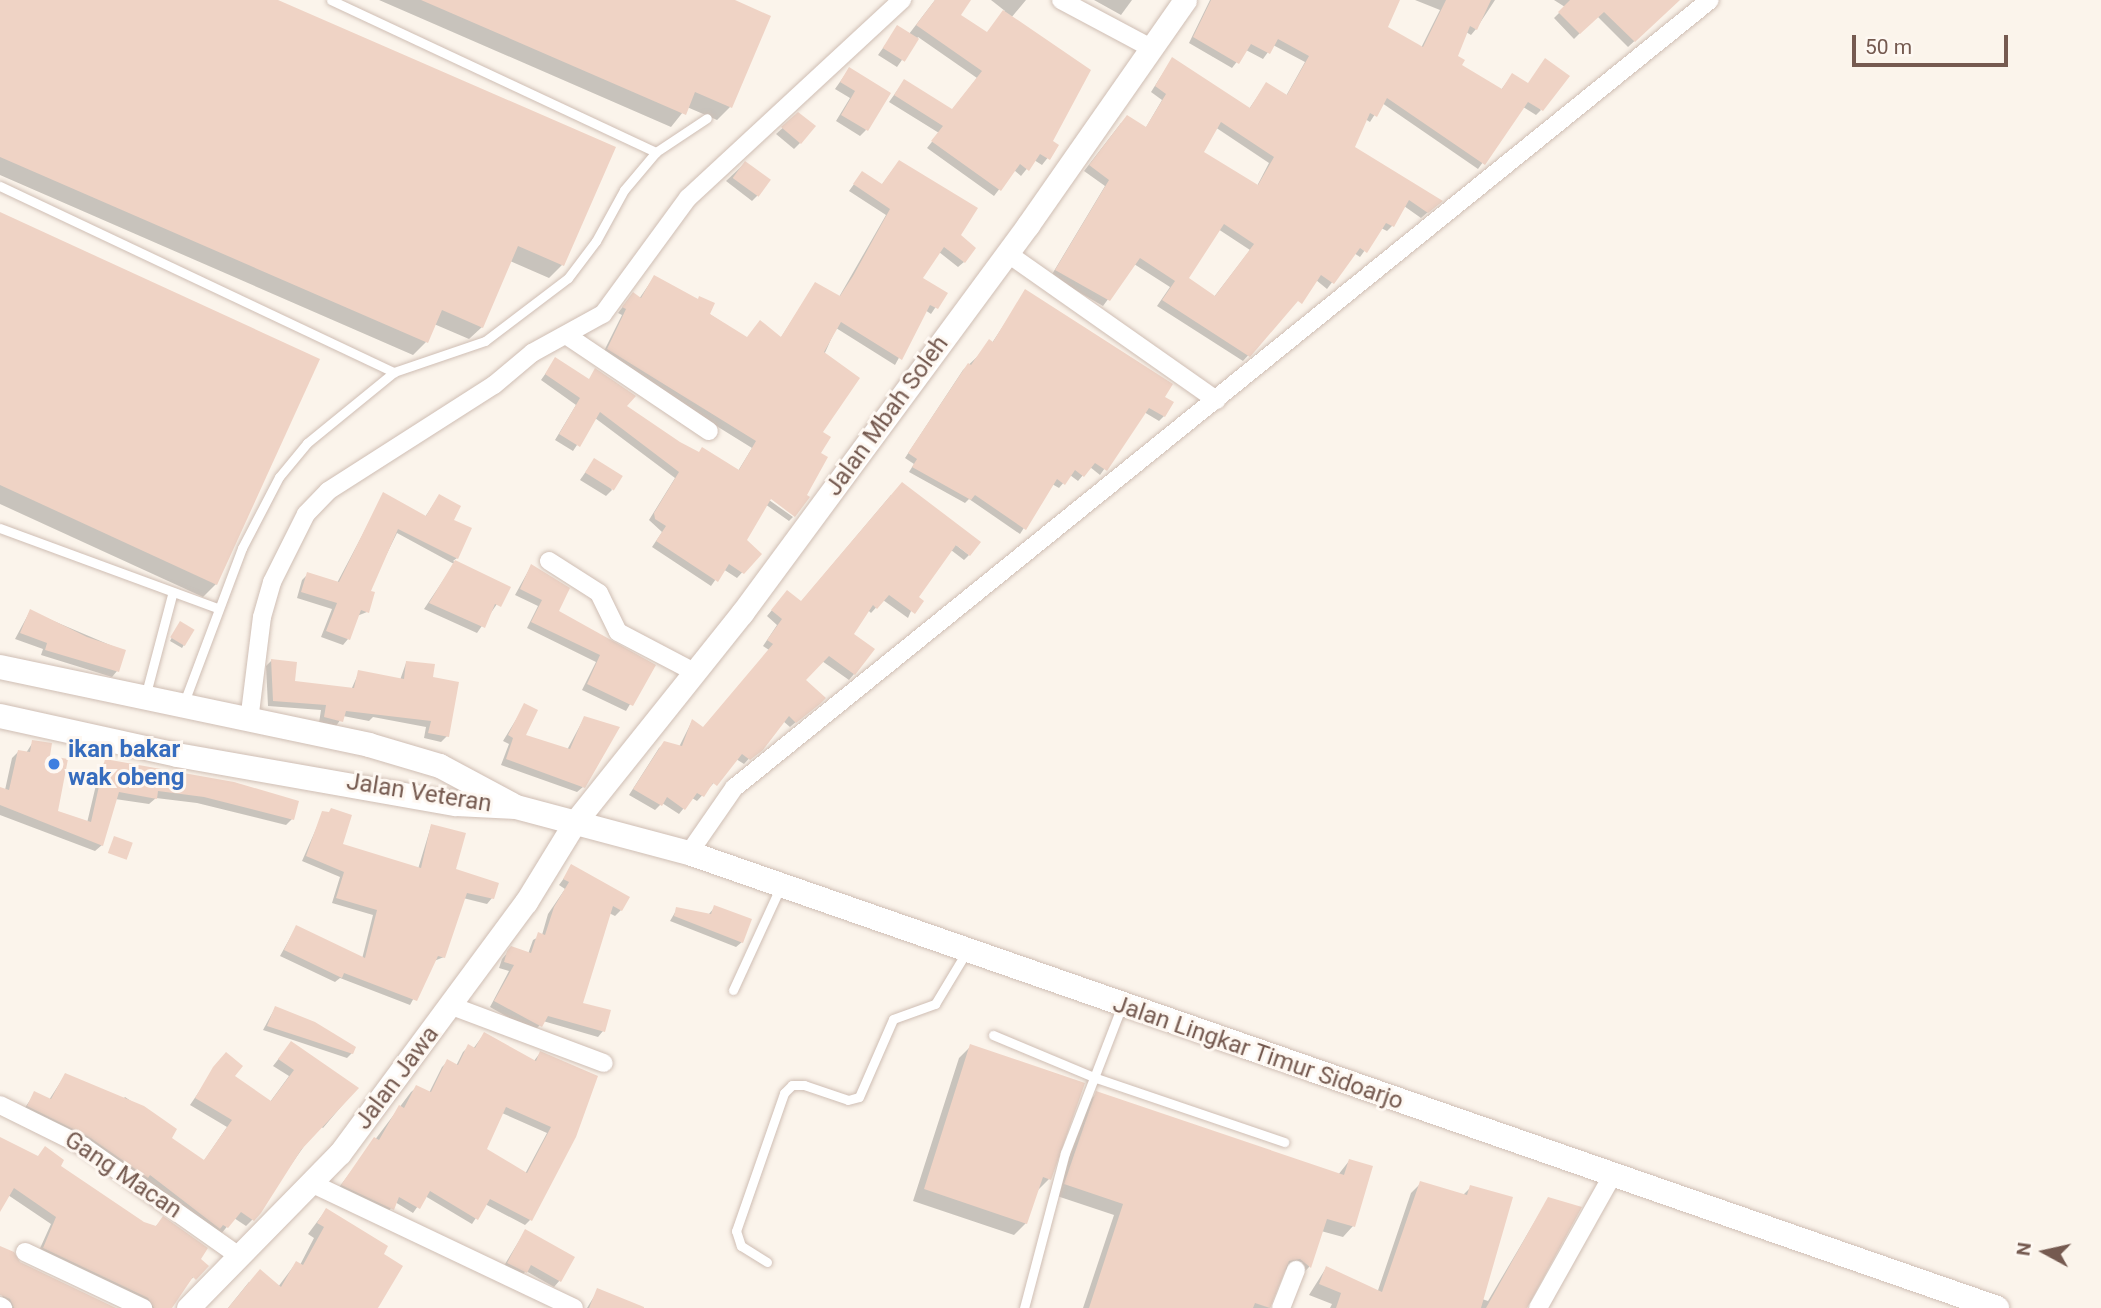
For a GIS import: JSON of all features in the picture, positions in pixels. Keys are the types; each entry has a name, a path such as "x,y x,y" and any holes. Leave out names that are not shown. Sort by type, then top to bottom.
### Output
{"main road":[{"name":"Jalan Veteran","path":"0,667 182,708 369,745 440,766 516,807"},
{"name":"Jalan Veteran","path":"0,716 177,755 456,804 516,807"},
{"name":"Jalan Lingkar Timur Sidoarjo","path":"516,807 689,853 1612,1176 1952,1301 1997,1308"}],"street":[{"path":"249,721 262,617 272,582 306,514 328,491 393,446 433,425 494,385 532,353 603,314 688,198 902,0"},
{"path":"1061,0 1151,48"},
{"name":"Jalan Mbah Soleh","path":"575,822 696,673 1007,253 1185,0"},
{"path":"689,853 734,788 1710,0"},
{"path":"1007,253 1216,400"},
{"path":"566,335 709,431"},
{"path":"549,561 599,593 618,632 696,673"},
{"name":"Jalan Jawa","path":"188,1308 334,1160 452,1006 526,902 575,822"},
{"path":"452,1006 604,1063"},
{"name":"Gang Macan","path":"0,1105 83,1146 239,1256"},
{"path":"1538,1308 1612,1176"},
{"path":"311,1183 574,1308"},
{"path":"25,1252 143,1308"},
{"path":"1281,1308 1296,1270"}],"lane":[{"path":"331,0 656,152"},
{"path":"182,708 218,608 279,477 330,421 394,372 485,341 568,278 596,241 624,190 656,152 707,118"},
{"path":"0,186 394,372"},
{"path":"0,528 172,595 218,608"},
{"path":"144,699 172,595"},
{"path":"733,990 780,886"},
{"path":"767,1262 741,1246 736,1231 784,1093 792,1085 804,1085 848,1100 859,1097 893,1019 902,1012 934,1004 968,951"},
{"path":"1024,1308 1065,1153 1122,1005"},
{"path":"993,1035 1096,1078 1284,1142"}],"building":[{"path":"0,0 278,0 616,147 564,266 518,246 483,328 442,310 428,343 0,157"},
{"path":"421,0 735,0 771,16 732,108 695,92 686,115"},
{"path":"935,0 971,0 961,15 987,32 1003,10 1091,70 1053,141 1059,145 1050,160 1040,154 1029,171 1020,164 1001,191 931,141 943,126 894,95 904,79 952,109 982,71 916,25"},
{"path":"1211,0 1400,0 1388,27 1423,47 1446,0 1491,0 1477,30 1470,26 1458,56 1465,60 1462,65 1502,89 1512,73 1528,83 1545,58 1570,76 1543,111 1528,102 1485,165 1387,98 1377,117 1370,113 1355,147 1443,201 1428,213 1409,200 1394,227 1386,223 1367,253 1360,248 1334,284 1321,275 1302,304 1298,301 1250,357 1162,300 1175,281 1140,258 1110,301 1055,270 1109,180 1089,165 1127,115 1146,127 1166,94 1155,86 1172,57 1250,108 1266,82 1287,95 1309,56 1278,39 1270,54 1251,44 1239,64 1193,37","holes":["1221,122 1274,157 1258,185 1204,152","1224,224 1254,244 1215,296 1189,278"]},
{"path":"1570,0 1680,0 1635,42 1604,12 1580,34 1558,12"},
{"path":"897,25 919,39 905,62 883,48"},
{"path":"849,67 891,93 868,131 841,115 855,91 840,82"},
{"path":"798,112 816,126 801,144 781,127"},
{"path":"899,160 978,208 961,235 976,248 965,263 944,247 923,278 948,293 938,309 930,305 902,360 841,322 824,352 860,378 823,432 831,437 821,453 828,457 807,495 810,497 795,517 771,499 747,540 762,554 744,574 729,564 718,582 656,541 666,526 655,519 654,513 679,472 600,412 580,447 559,434 580,398 545,374 555,357 589,379 595,368 636,396 627,406 680,442 699,452 702,447 739,470 756,441 607,349 626,309 622,307 633,292 641,298 654,275 698,299 699,296 715,303 710,314 747,337 760,320 781,337 815,282 840,296 890,209 853,184 862,171 882,184"},
{"path":"745,161 771,180 759,197 733,178"},
{"path":"0,212 320,359 217,585 0,485"},
{"path":"1025,289 1173,384 1165,397 1174,402 1165,417 1149,408 1107,471 1095,463 1084,477 1075,470 1065,485 1057,479 1026,530 975,495 971,500 912,467 917,459 908,453 968,363 971,365 989,339 993,342"},
{"path":"594,458 623,476 614,490 585,472"},
{"path":"902,482 981,542 970,556 956,545 919,597 924,601 915,614 889,595 877,609 873,605 854,634 875,649 855,675 829,656 806,680 826,698 796,723 789,716 763,750 750,760 742,754 717,786 713,783 704,797 697,793 685,810 667,797 662,806 633,789 664,741 682,746 692,719 703,727 773,644 767,640 782,619 771,610 787,590 801,601"},
{"path":"383,492 426,516 439,494 461,506 454,520 472,528 458,559 398,529 371,591 375,592 369,613 361,610 350,640 326,631 337,603 301,592 307,572 339,582"},
{"path":"455,560 511,587 501,607 495,604 485,628 429,603"},
{"path":"531,564 570,588 559,611 656,665 633,706 587,684 600,655 531,622 542,600 520,589"},
{"path":"30,609 87,637 126,650 119,672 45,650 47,643 20,633"},
{"path":"180,621 195,630 185,646 170,637"},
{"path":"271,659 297,662 295,681 354,688 358,670 404,679 406,661 435,664 433,677 459,682 449,737 428,733 431,721 346,711 343,722 324,717 326,705 273,701"},
{"path":"524,703 538,710 526,735 570,749 584,716 620,727 585,788 506,759 513,738 508,735"},
{"path":"32,740 52,743 50,756 68,759 58,811 91,822 105,759 234,782 299,801 294,820 204,797 158,791 157,799 119,792 103,846 0,805 0,787 9,790 18,750 30,752"},
{"path":"331,808 352,815 343,844 421,868 431,824 466,833 456,869 499,883 494,899 467,893 445,958 438,956 417,1001 344,973 342,978 284,950 296,925 365,958 377,910 336,898 344,872 306,856 322,811 329,812"},
{"path":"114,836 133,843 127,860 108,853"},
{"path":"571,864 630,897 622,911 613,906 583,1003 611,1010 605,1032 548,1016 542,1027 494,1001 514,965 504,962 507,951 511,946 531,953 538,932 545,935 554,907 569,882 563,879"},
{"path":"714,905 752,919 743,943 674,916 676,907 711,914"},
{"path":"275,1006 315,1022 356,1047 353,1054 267,1026"},
{"path":"484,1032 536,1061 540,1051 598,1076 576,1137 532,1221 490,1199 478,1220 430,1191 420,1209 399,1197 394,1210 341,1185 374,1137 379,1140 399,1105 404,1108 416,1085 431,1092 447,1059 458,1065 468,1044 475,1048","holes":["506,1107 551,1127 527,1173 487,1149"]},
{"path":"291,1041 359,1088 301,1150 254,1221 241,1212 228,1228 223,1225 220,1229 150,1175 148,1178 89,1137 27,1106 34,1091 51,1099 65,1073 144,1106 177,1129 172,1138 204,1160 232,1120 195,1098 213,1067 226,1052 243,1066 235,1076 271,1101 294,1070 278,1059"},
{"path":"970,1044 1085,1083 1051,1180 1043,1177 1027,1224 924,1189"},
{"path":"1096,1091 1344,1175 1349,1159 1373,1166 1355,1227 1327,1219 1311,1268 1300,1259 1289,1261 1270,1308 1255,1303 1253,1308 1089,1308 1123,1204 1064,1184"},
{"path":"0,1137 38,1156 45,1146 64,1160 61,1166 144,1222 156,1226 163,1216 208,1248 201,1259 209,1266 196,1280 193,1277 172,1308 154,1308 148,1298 43,1248 56,1217 14,1188 0,1212"},
{"path":"1420,1181 1467,1195 1470,1185 1513,1197 1481,1308 1336,1308 1341,1293 1319,1284 1326,1266 1382,1292"},
{"path":"1548,1197 1582,1207 1527,1308 1486,1308"},
{"path":"326,1208 388,1246 384,1254 403,1266 378,1308 228,1308 260,1269 281,1287 296,1261 303,1265 324,1227 317,1223"},
{"path":"525,1229 575,1257 561,1282 531,1265 527,1273 507,1263"},
{"path":"0,1246 14,1252 20,1262 116,1308 14,1308 10,1299 0,1295"},
{"path":"597,1288 644,1307 644,1308 589,1308"}],"place":[{"name":"ikan bakar wak obeng","path":"54,764"}]}
